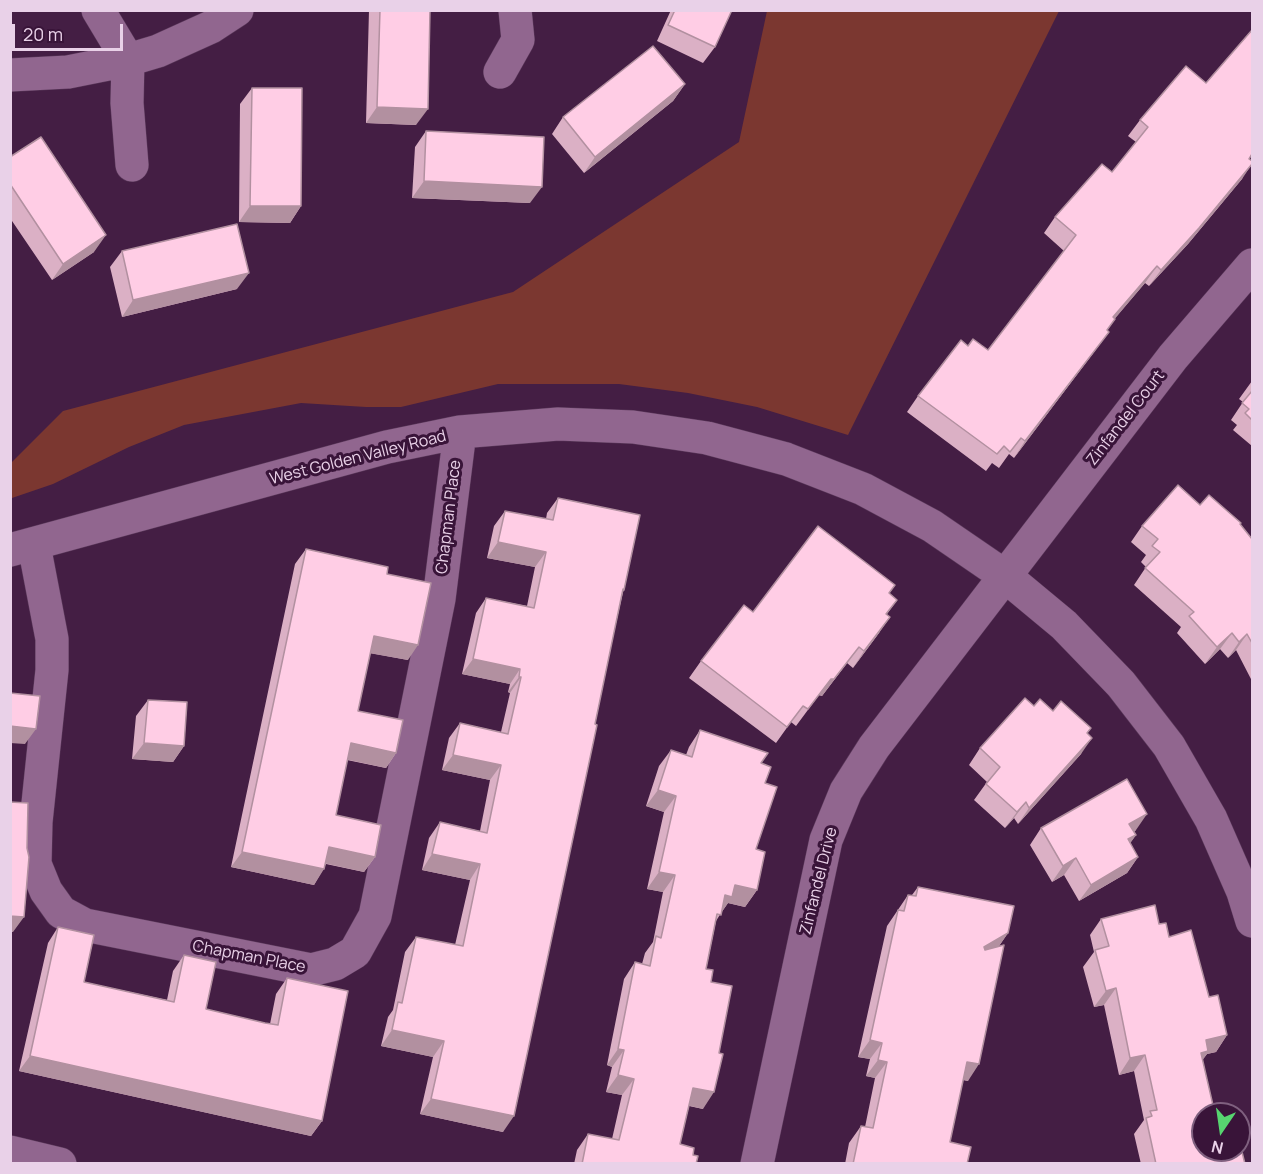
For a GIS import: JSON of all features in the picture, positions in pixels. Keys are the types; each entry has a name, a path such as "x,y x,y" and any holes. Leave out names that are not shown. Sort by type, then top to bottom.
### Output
{"street":[{"path":"98,10 128,60 127,103 132,165"},
{"path":"10,75 68,72 128,60 159,51 211,27 237,10"},
{"path":"500,72 518,40 515,10"},
{"name":"Zinfandel Court","path":"1005,576 1173,357 1252,265"},
{"name":"West Golden Valley Road","path":"22,547 387,447 460,432 558,424 633,427 707,438 786,459 863,489 932,526 1005,576 1064,625 1121,684 1169,746 1211,819 1243,892 1252,921"},
{"name":"Chapman Place","path":"22,547 52,639 52,670 36,822 35,864 46,891 61,912 85,925 310,970 335,964 355,952 375,916 439,598 460,432"},
{"name":"Zinfandel Drive","path":"757,1164 826,840 846,790 874,747 1005,576"},
{"path":"10,1152 60,1164"}],"shaded area":[{"path":"767,11 1059,11 848,435 757,407 688,393 619,384 498,384 401,407 301,403 184,425 129,447 53,484 12,498 11,463 63,411 513,292 739,142"}],"building":[{"path":"380,10 430,10 428,109 377,107"},
{"path":"675,10 732,10 715,47 668,25"},
{"path":"1252,30 1252,154 1249,159 1252,164 1161,270 1157,266 1113,317 1115,319 1107,330 1109,332 1025,441 1021,438 1010,452 1004,446 997,454 918,396 961,340 968,346 973,339 988,350 1076,235 1055,217 1102,164 1112,172 1148,127 1140,120 1186,66 1206,83"},
{"path":"653,46 685,84 595,157 563,117"},
{"path":"252,88 302,88 301,206 250,206"},
{"path":"426,131 544,137 542,187 424,181"},
{"path":"41,137 106,235 63,264 10,184 10,157"},
{"path":"237,224 249,273 133,300 122,251"},
{"path":"1252,391 1252,420 1245,413 1249,409 1242,403"},
{"path":"1178,485 1200,505 1209,495 1241,523 1252,539 1252,643 1247,634 1239,642 1232,633 1217,647 1189,616 1194,612 1145,568 1160,552 1152,546 1158,539 1142,526"},
{"path":"558,498 640,515 514,1116 431,1099 444,1041 392,1030 398,1002 402,1003 416,937 463,946 480,864 432,854 440,822 487,833 501,765 453,755 460,723 508,734 521,677 519,677 520,669 473,659 486,598 534,608 546,552 498,542 505,511 553,520"},
{"path":"818,526 895,585 889,593 897,600 886,614 890,617 864,651 859,647 808,709 803,706 787,727 701,661 744,605 753,612"},
{"path":"306,549 388,567 387,574 431,583 418,645 374,636 358,711 403,720 396,753 351,743 336,815 381,825 375,857 329,847 324,869 242,852"},
{"path":"10,693 40,696 36,729 10,726"},
{"path":"1025,698 1034,706 1040,699 1053,711 1061,701 1091,728 1087,733 1092,738 1029,808 1026,802 1017,812 986,784 1000,767 980,748"},
{"path":"148,700 187,702 184,746 144,743"},
{"path":"700,730 768,753 761,763 771,767 765,783 777,787 756,849 765,852 757,890 735,885 732,897 725,895 721,915 717,914 706,969 713,970 711,982 732,986 719,1053 723,1054 714,1092 693,1088 680,1144 694,1148 693,1155 698,1156 696,1164 582,1164 588,1134 619,1140 634,1079 618,1075 624,1050 618,1049 635,962 650,966 656,936 661,938 675,875 659,872 676,796 658,790 671,750 692,757"},
{"path":"1127,779 1147,814 1129,824 1136,835 1128,839 1138,857 1091,885 1076,858 1063,866 1041,828"},
{"path":"10,802 28,803 27,848 29,857 24,917 10,916"},
{"path":"918,887 1014,906 1008,933 984,947 985,950 1004,945 979,1064 967,1062 950,1142 971,1147 967,1164 853,1164 861,1126 873,1128 887,1062 878,1060 882,1043 870,1040 898,910 904,911 908,895 916,896"},
{"path":"1155,905 1159,924 1166,923 1169,937 1191,930 1209,997 1218,995 1227,1035 1206,1040 1208,1051 1201,1053 1212,1102 1191,1102 1191,1162 1244,1162 1245,1164 1156,1164 1146,1118 1152,1116 1150,1111 1157,1110 1145,1055 1130,1058 1116,988 1106,991 1095,950 1109,946 1101,919"},
{"path":"58,927 94,935 84,982 174,1002 184,955 216,962 206,1009 265,1023 278,1025 287,978 348,991 322,1121 30,1056"}]}
